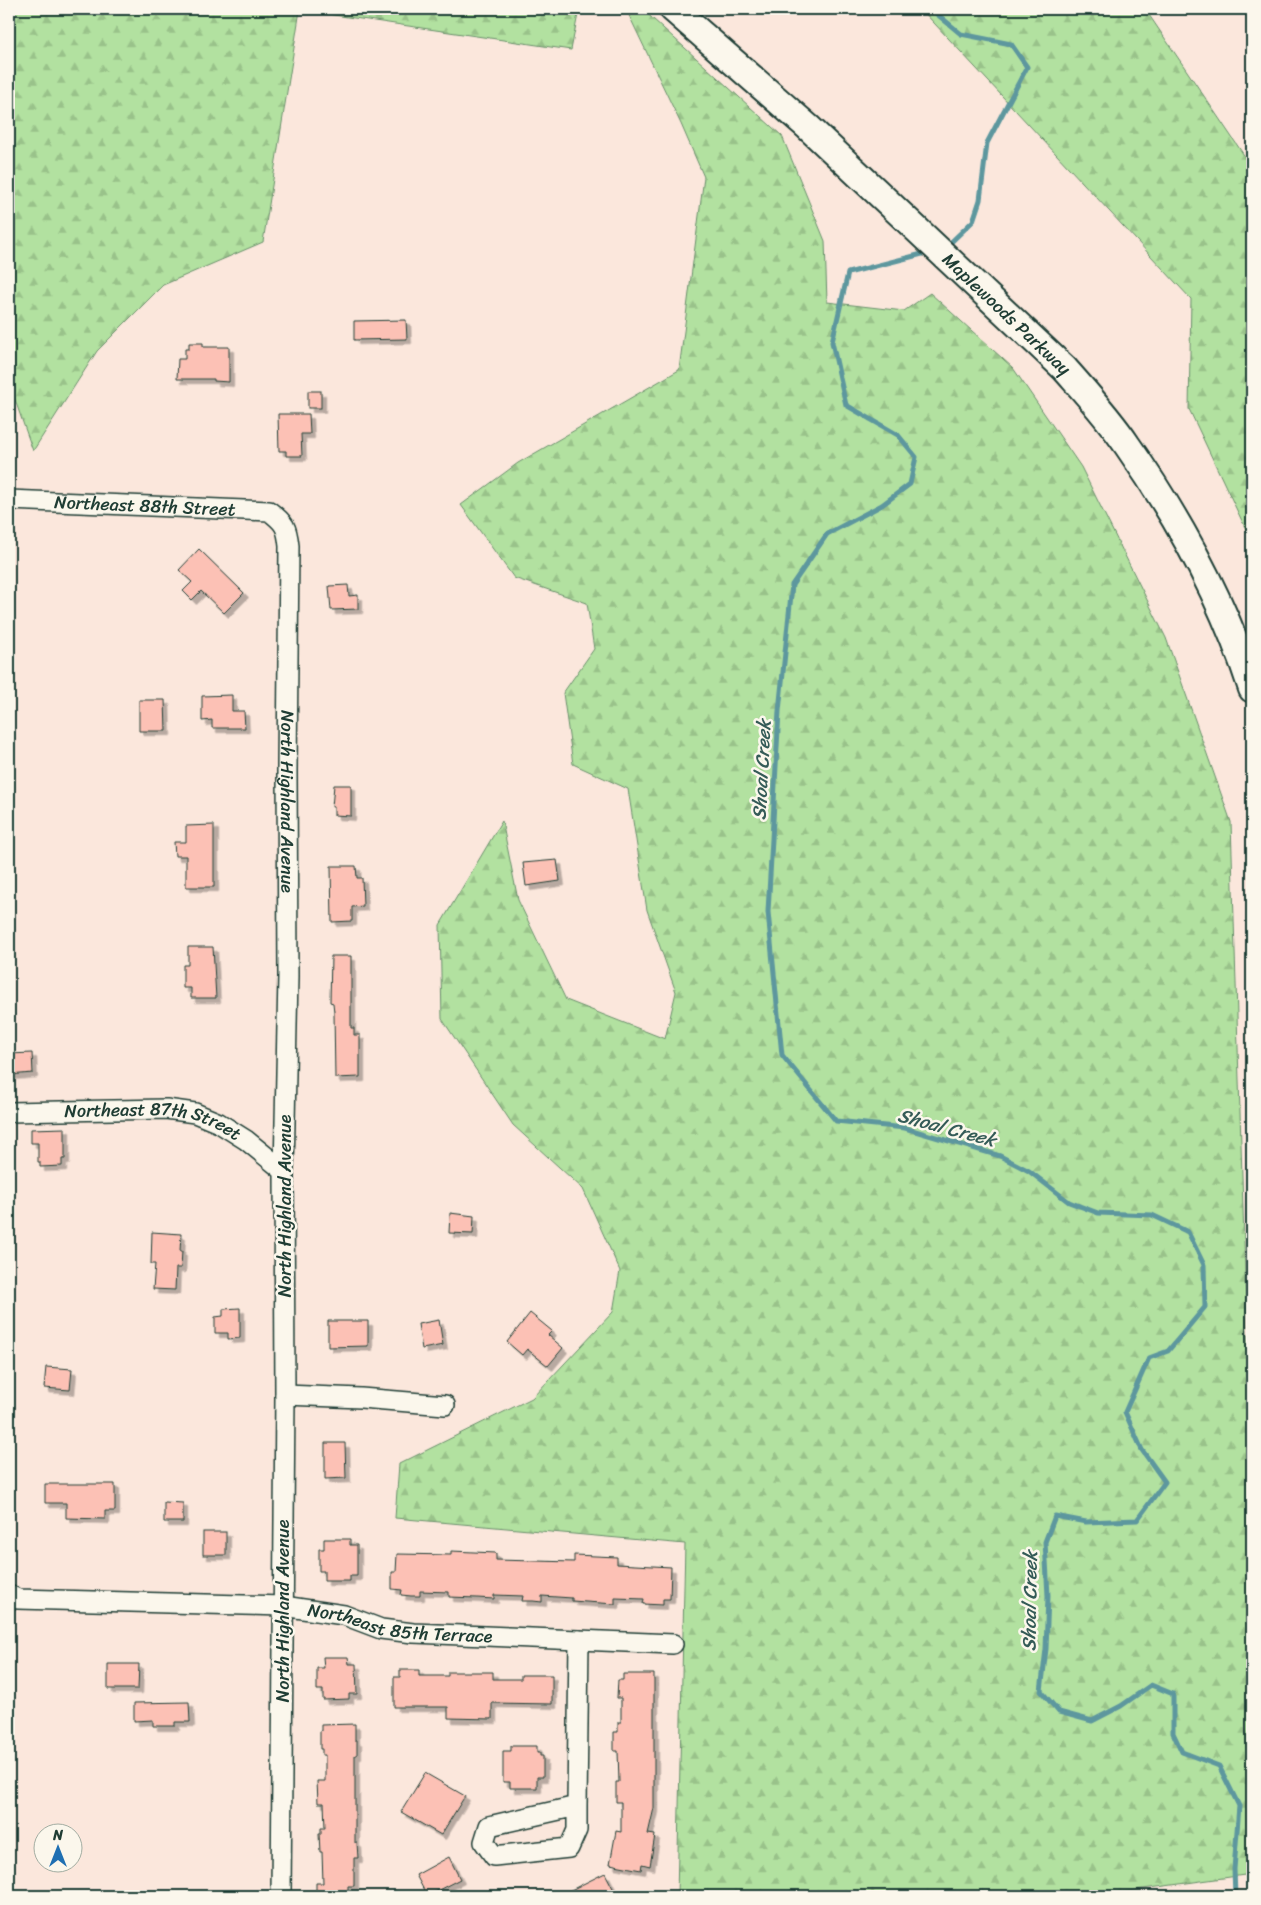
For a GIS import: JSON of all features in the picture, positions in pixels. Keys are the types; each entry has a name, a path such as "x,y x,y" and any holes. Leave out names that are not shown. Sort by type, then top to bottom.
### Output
{"main road":[{"name":"Maplewoods Parkway","path":"673,9 808,127 1064,369 1100,409 1127,444 1166,504 1198,561 1226,619 1252,689"}],"street":[{"name":"Northeast 88th Street","path":"9,500 269,511 279,518"},
{"name":"North Highland Avenue","path":"279,518 287,528 289,546 288,976 284,1171 285,1395 282,1896"},
{"name":"Northeast 87th Street","path":"9,1112 166,1109 195,1113 219,1123 246,1140 284,1171"},
{"path":"285,1395 361,1398 444,1405"},
{"name":"Northeast 85th Terrace","path":"9,1595 18,1600 283,1606 344,1615 381,1630 673,1644"},
{"path":"578,1640 578,1806 577,1830 569,1848 494,1856 484,1842 489,1826 578,1806"}],"path":[{"path":"1234,1896 1252,1894"}],"green space":[{"path":"9,9 579,9 571,50 300,10 263,242 163,285 97,351 33,451 9,383"},
{"path":"626,9 642,9 782,136 825,241 827,302 904,311 930,293 1013,368 1081,467 1166,638 1231,822 1248,1369 1252,1382 1252,1874 1092,1896 677,1896 685,1544 395,1518 399,1464 532,1398 613,1312 620,1271 583,1189 513,1125 442,1019 440,925 502,821 518,900 566,1000 665,1039 676,992 647,910 628,789 573,764 563,693 594,649 587,603 514,578 461,505 518,463 679,370 704,177"},
{"path":"921,9 1145,9 1252,167 1252,542 1189,409 1191,299"}],"building":[{"path":"406,320 407,339 354,340 354,321"},
{"path":"189,343 203,343 203,347 229,347 229,382 214,381 214,379 177,379 178,359 185,359 185,349 189,349"},
{"path":"308,391 321,391 321,408 308,408"},
{"path":"278,414 309,414 310,434 301,434 302,456 286,456 286,451 279,451"},
{"path":"199,549 244,593 224,613 201,591 192,600 183,591 192,582 179,570"},
{"path":"348,585 349,596 358,595 358,609 331,610 329,586"},
{"path":"232,695 232,711 244,711 245,728 212,728 212,720 202,721 202,696"},
{"path":"139,700 165,700 166,731 139,731"},
{"path":"334,785 351,785 351,816 334,815 334,807 332,807"},
{"path":"214,825 214,887 186,887 186,856 175,856 174,842 186,842 186,826"},
{"path":"557,860 560,881 526,886 523,863"},
{"path":"331,866 356,866 357,878 362,878 363,906 352,907 352,921 332,922"},
{"path":"188,947 213,947 216,998 191,998 191,988 183,988 183,965 188,965"},
{"path":"331,956 351,956 351,1028 354,1028 354,1035 360,1035 360,1077 335,1078 334,1012 333,1003 330,1002"},
{"path":"32,1053 33,1073 9,1075 9,1054"},
{"path":"65,1128 65,1159 62,1159 62,1166 40,1167 40,1162 38,1162 38,1143 31,1143 31,1129"},
{"path":"450,1213 474,1216 473,1234 449,1233"},
{"path":"152,1232 181,1234 181,1268 176,1268 175,1290 153,1289 155,1264 151,1264"},
{"path":"240,1308 240,1338 228,1339 228,1333 215,1333 215,1317 223,1316 223,1309"},
{"path":"530,1313 552,1331 548,1335 563,1348 548,1366 527,1349 522,1355 507,1342"},
{"path":"439,1320 443,1345 422,1349 418,1324"},
{"path":"328,1321 368,1321 368,1346 328,1347"},
{"path":"46,1367 72,1369 70,1390 44,1388"},
{"path":"325,1443 345,1443 346,1478 325,1479"},
{"path":"45,1484 115,1484 115,1511 105,1511 105,1519 66,1518 66,1503 45,1503"},
{"path":"164,1502 183,1503 183,1522 164,1522"},
{"path":"203,1532 226,1532 226,1555 203,1555"},
{"path":"324,1539 350,1539 350,1545 357,1545 357,1576 350,1576 350,1581 324,1581 324,1571 319,1571 319,1549 324,1549"},
{"path":"451,1551 496,1553 496,1560 574,1562 574,1555 617,1557 617,1564 671,1567 670,1599 663,1599 663,1605 643,1604 644,1599 615,1598 615,1604 572,1601 572,1598 542,1596 542,1602 522,1601 523,1596 494,1595 494,1599 449,1597 449,1592 420,1591 420,1596 411,1596 401,1595 402,1590 392,1589 392,1572 396,1572 397,1554 451,1555"},
{"path":"323,1657 348,1657 349,1664 356,1664 357,1694 349,1694 349,1699 323,1700 323,1690 317,1690 317,1668 324,1668"},
{"path":"108,1664 139,1664 138,1689 108,1689"},
{"path":"400,1670 419,1670 419,1676 448,1676 448,1672 493,1672 493,1679 521,1679 521,1675 552,1675 552,1704 492,1703 492,1719 448,1718 448,1707 394,1707 394,1677 400,1677"},
{"path":"623,1674 654,1674 654,1808 648,1834 655,1835 650,1866 642,1864 641,1870 610,1864 616,1831 621,1832 621,1802 616,1802 616,1782 619,1782 618,1751 614,1751 614,1732 618,1732 618,1722 621,1722 621,1698 617,1698 618,1680 623,1680"},
{"path":"189,1702 190,1722 175,1722 175,1726 153,1726 153,1720 134,1721 134,1703"},
{"path":"355,1724 357,1755 355,1755 355,1843 357,1843 358,1858 354,1858 354,1886 348,1886 348,1896 316,1896 316,1883 323,1883 322,1852 320,1852 319,1834 321,1834 321,1828 325,1828 324,1803 318,1803 317,1781 325,1781 325,1755 322,1755 322,1749 320,1749 321,1725"},
{"path":"511,1746 537,1746 537,1753 543,1756 543,1777 537,1777 537,1788 510,1788 510,1782 503,1782 503,1751 511,1751"},
{"path":"425,1773 465,1796 441,1835 401,1812"},
{"path":"449,1857 460,1879 427,1896 416,1875"},
{"path":"605,1873 617,1896 559,1896"}],"waterway":[{"name":"Shoal Creek","path":"931,9 961,34 1011,44 1027,67 987,143 980,200 973,221 947,246"},
{"name":"Shoal Creek","path":"930,252 848,273 832,342 846,405 898,435 916,457 910,484 882,505 827,534 792,585 779,711 768,912 782,1055 836,1121 905,1128 1000,1156 1029,1171 1069,1202 1098,1213 1152,1215 1188,1232 1204,1265 1205,1307 1168,1351 1149,1358 1125,1412 1142,1450 1165,1482 1137,1520 1086,1522 1055,1516 1045,1542 1048,1596 1046,1649 1041,1691 1059,1712 1092,1721 1121,1706 1151,1685 1173,1694 1173,1733 1182,1752 1219,1766 1239,1806 1234,1869 1235,1896"}]}
